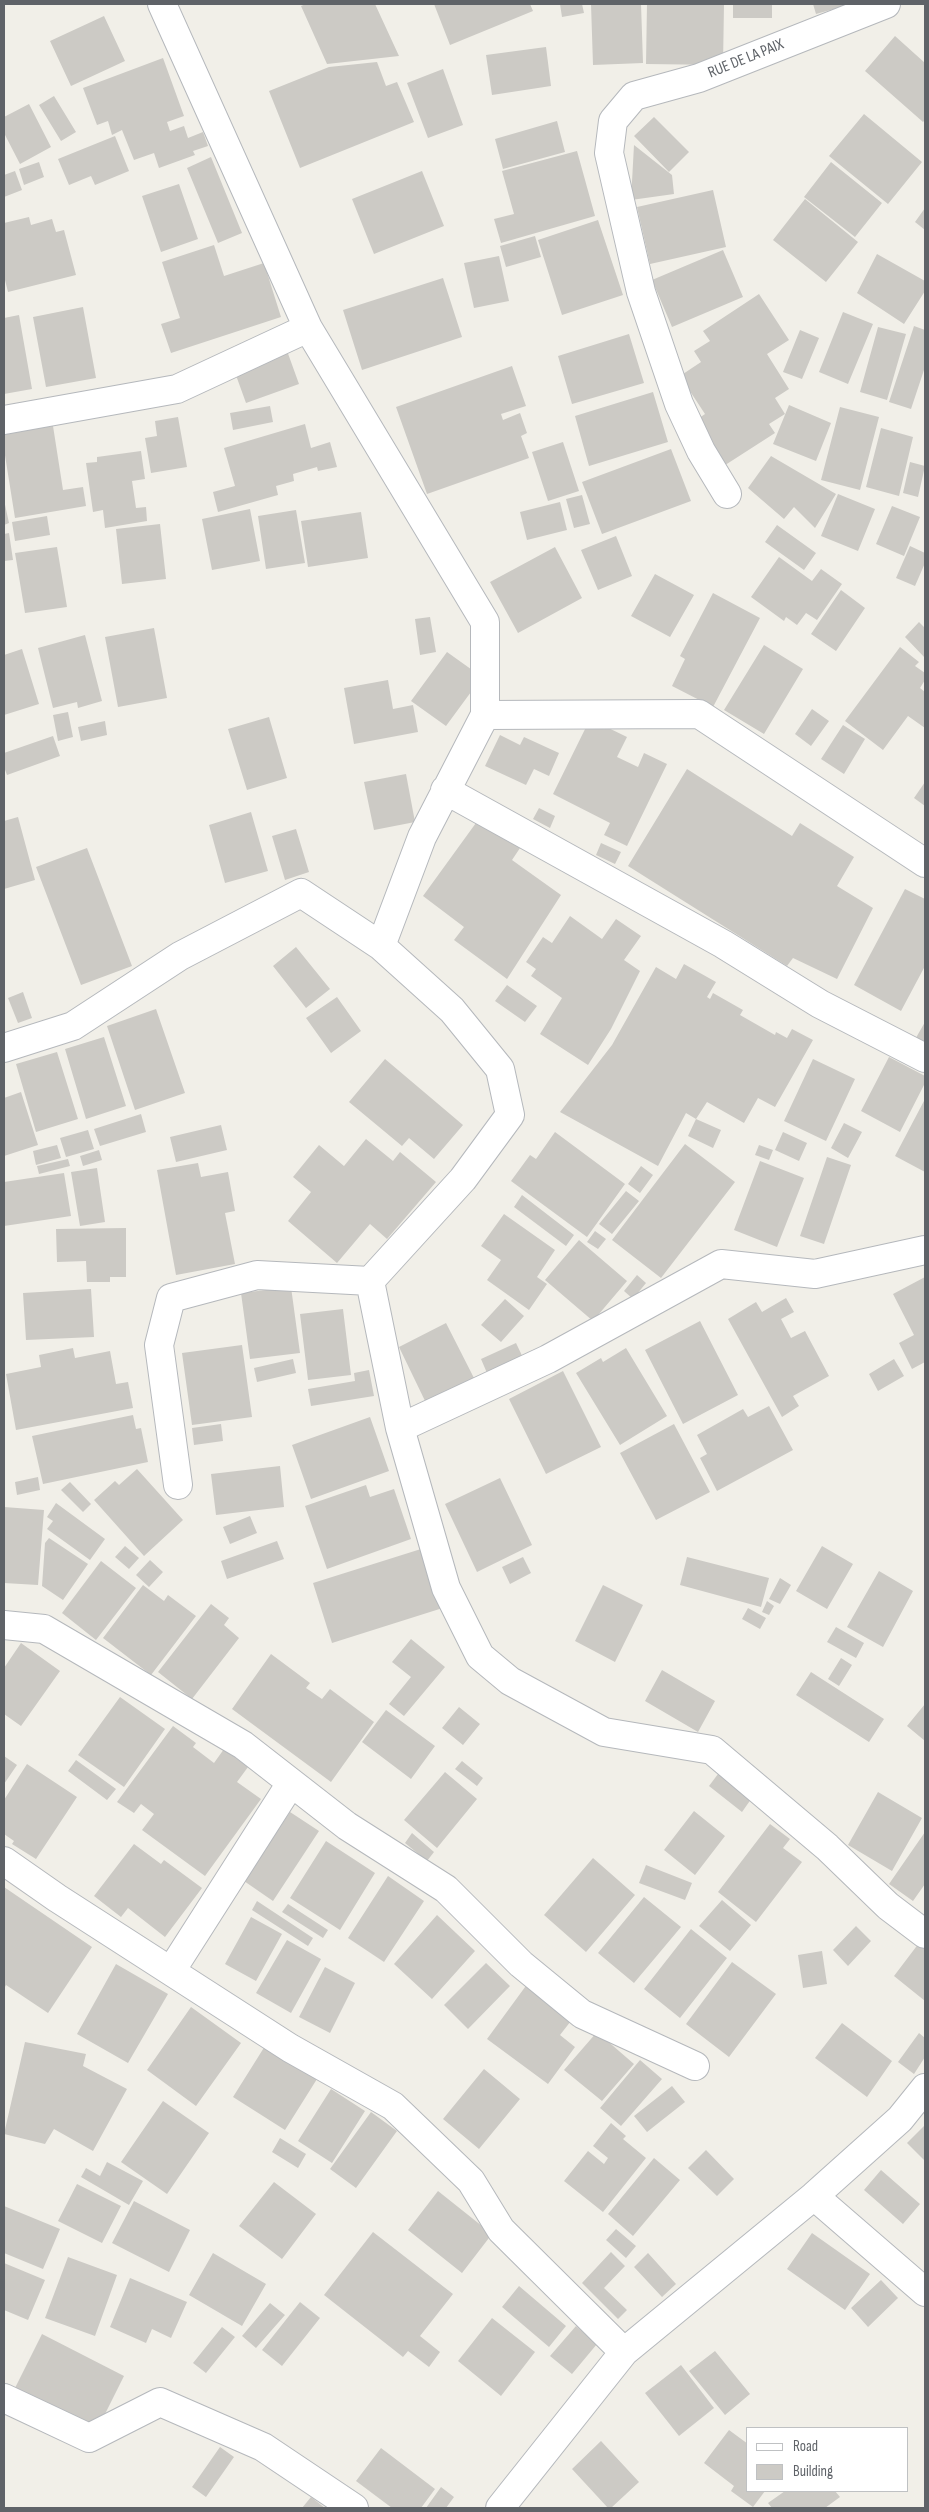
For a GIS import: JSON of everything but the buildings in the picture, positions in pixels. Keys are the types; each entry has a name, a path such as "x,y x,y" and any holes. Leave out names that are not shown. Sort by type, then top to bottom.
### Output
{"street":[{"path":"162,4 308,328 485,622 485,715 422,837 381,946"},
{"name":"RUE DE LA PAIX","path":"727,494 701,451 679,404 640,292 609,153 614,121 634,96 699,78 886,4"},
{"path":"4,420 177,389 308,328"},
{"path":"485,715 699,714 925,862"},
{"path":"445,790 723,944 820,1004 925,1058"},
{"path":"4,1048 73,1026 180,956 301,893 381,946 452,1010 500,1069 510,1115 463,1179 370,1281"},
{"path":"400,1428 548,1359 721,1264 815,1274 925,1250"},
{"path":"178,1485 159,1345 171,1298 257,1275 370,1281"},
{"path":"370,1281 400,1428 446,1588 480,1656 510,1681 604,1732 712,1750 827,1847 888,1906 925,1934"},
{"path":"4,1625 44,1629 243,1746 347,1826 446,1889 521,1964 582,2014 695,2066"},
{"path":"171,1971 291,1783"},
{"path":"4,1861 290,2048 393,2106 471,2181 501,2230 624,2352"},
{"path":"500,2508 624,2352 814,2196 900,2119 925,2088"},
{"path":"814,2196 925,2292"},
{"path":"4,2398 89,2438 160,2402 263,2447 354,2508"}]}
